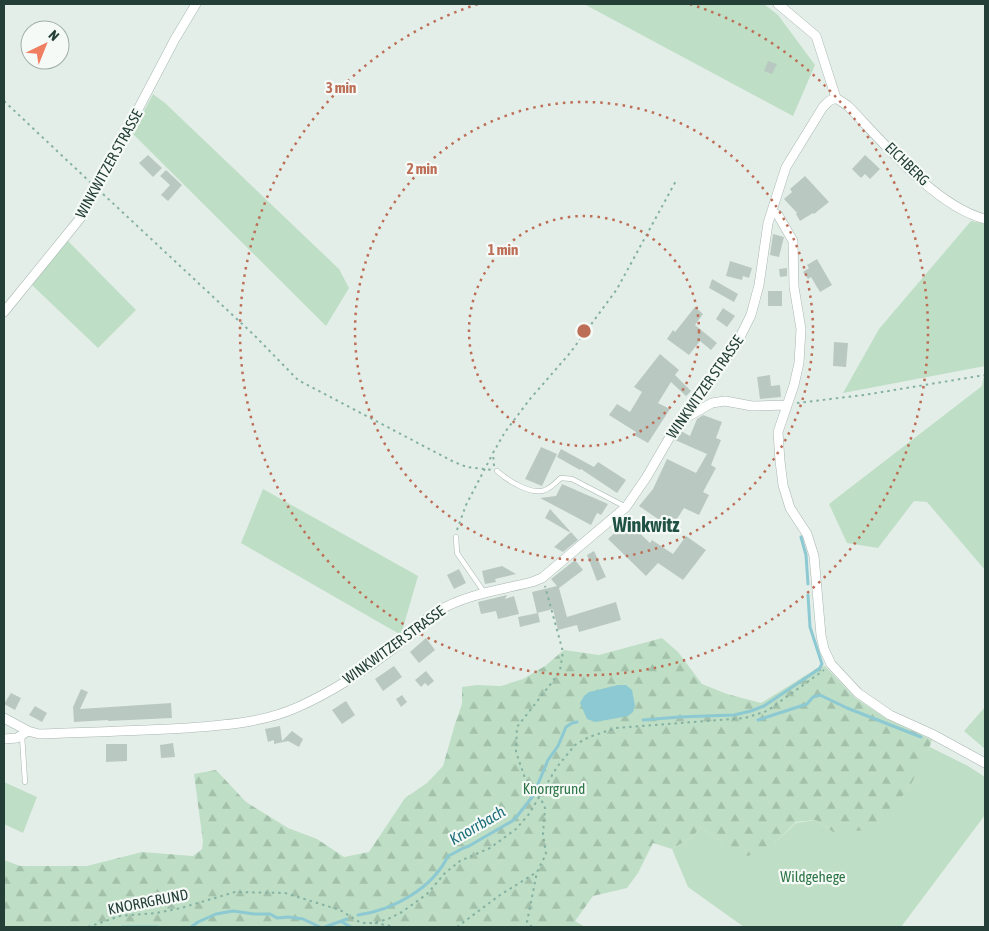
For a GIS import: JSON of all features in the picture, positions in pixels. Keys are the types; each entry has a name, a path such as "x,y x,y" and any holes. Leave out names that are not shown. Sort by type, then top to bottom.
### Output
{"street":[{"name":"WINKWITZER STRASSE","path":"4,312 82,216 196,4"},
{"path":"778,4 816,36 836,98"},
{"name":"WINKWITZER STRASSE","path":"4,718 25,734 39,734 145,731 251,722 276,716 330,690 375,662 436,612 462,599 542,578 626,507 646,478 678,423 736,347 751,315 759,285 764,243 786,167 823,107 829,100 836,98"},
{"name":"EICHBERG","path":"836,98 848,106 915,174 955,207 985,219"},
{"path":"772,212 778,215 793,241 794,287 801,329 799,363 778,432 783,485 790,508 807,534 814,556 824,649 831,664 858,693 890,715 932,734 985,763"},
{"path":"678,423 712,403 725,401 752,406 787,405"},
{"path":"4,739 17,738 25,734"}],"lane":[{"path":"497,471 509,480 536,492 545,490 561,478 572,479 626,507"},
{"path":"456,537 457,553 484,592"},
{"path":"25,734 25,782"}],"path":[{"path":"4,101 254,335 298,380 454,462 467,467 497,471"},
{"path":"456,537 466,505 493,453 517,415 570,353 617,289 678,179"},
{"path":"787,405 864,395 985,375"},
{"path":"493,453 493,464 497,471"},
{"path":"532,927 527,922 537,872 546,854 543,834 545,808 536,788 525,778 516,752 517,726 553,681 563,662 563,652 542,578"},
{"path":"373,923 388,919 402,912 427,894 445,873 460,861 490,848 516,829 529,814 557,768 575,745 589,737 616,728 745,718 767,711 831,664"},
{"path":"457,927 500,895 537,872"},
{"name":"KNORRGRUND","path":"88,927 120,916 156,913 181,908 234,892 285,893 340,910 361,923 395,927"}],"green space":[{"path":"584,4 764,4 778,15 815,65 793,116"},
{"path":"153,94 165,103 339,269 349,288 326,326 132,133"},
{"path":"971,221 985,224 985,366 843,393 879,329"},
{"path":"68,241 136,310 98,348 31,284"},
{"path":"985,369 985,570 927,502 914,501 878,548 847,543 829,504 982,386"},
{"path":"263,489 418,576 401,635 241,543"},
{"name":"Knorrgrund","path":"662,638 678,652 702,684 727,694 761,703 819,667 825,666 854,697 887,719 932,740 927,754 908,790 869,830 833,832 816,820 796,822 774,843 748,856 725,845 701,827 692,837 672,849 653,843 638,873 627,888 593,896 575,921 585,927 4,927 4,860 20,866 87,866 142,852 193,856 202,849 203,842 194,774 216,770 246,802 288,828 317,839 344,857 369,852 405,798 427,783 443,766 462,704 462,687 477,685 501,686 523,679 545,666 564,650 599,655"},
{"path":"985,707 985,749 964,731"},
{"name":"Wildgehege","path":"930,747 968,766 985,777 985,815 901,927 744,927 688,887 672,849 692,837 701,827 725,845 774,843 796,823 816,820 833,832 908,790"},
{"path":"4,782 37,797 23,833 4,824"}],"water":[{"path":"626,685 632,690 635,706 633,712 628,716 595,722 587,719 580,703 584,696 589,692"}],"building":[{"path":"768,61 777,64 772,74 764,71"},
{"path":"148,155 162,168 153,177 139,163"},
{"path":"865,155 880,169 870,179 865,174 861,178 852,169"},
{"path":"166,170 182,185 168,201 161,195 170,185 160,176"},
{"path":"805,176 829,202 814,214 800,221 797,213 784,199 792,192 790,189"},
{"path":"773,234 784,237 779,257 770,255"},
{"path":"817,259 832,285 820,292 811,277 808,279 803,272 809,268 807,265"},
{"path":"730,261 752,268 749,278 743,276 742,280 726,276"},
{"path":"787,268 787,276 780,277 779,269"},
{"path":"712,279 738,294 734,302 709,288"},
{"path":"768,291 782,291 782,306 768,306"},
{"path":"695,307 703,314 695,325 717,343 711,350 700,341 689,355 667,339"},
{"path":"723,308 735,316 727,327 716,319"},
{"path":"834,342 848,343 846,367 833,366"},
{"path":"660,354 679,370 675,375 691,391 686,396 671,382 658,403 670,409 648,443 634,435 636,432 609,415 617,404 630,412 642,392 634,387"},
{"path":"770,375 771,386 780,385 781,397 760,399 757,377"},
{"path":"703,415 722,422 716,438 721,440 711,465 716,468 703,492 709,495 699,515 684,508 671,528 639,506 653,489 667,459 696,473 707,454 675,440 681,431 690,436 697,419"},
{"path":"541,447 557,454 542,486 525,479"},
{"path":"561,449 594,467 598,462 626,480 617,493 581,469 557,457"},
{"path":"562,484 608,504 601,515 597,513 591,525 540,498 556,496"},
{"path":"550,509 570,531 569,532 545,518"},
{"path":"627,521 650,543 652,540 673,554 686,536 706,550 683,580 658,563 646,576 608,539"},
{"path":"571,532 578,540 563,552 554,547"},
{"path":"594,551 606,577 597,581 587,555"},
{"path":"575,560 583,570 559,588 567,617 616,602 621,620 579,632 577,625 558,630 553,609 537,613 532,592 557,586 551,579"},
{"path":"502,566 516,574 495,579 496,582 485,584 482,571"},
{"path":"459,569 466,583 454,589 447,575"},
{"path":"507,595 505,599 514,596 519,614 498,619 496,611 481,614 478,602"},
{"path":"538,613 540,622 520,627 518,617"},
{"path":"426,638 435,650 419,663 410,652"},
{"path":"394,666 402,677 383,691 375,679"},
{"path":"426,671 434,681 428,686 425,683 421,687 415,680"},
{"path":"81,689 88,692 80,709 171,703 172,718 74,722 73,707"},
{"path":"11,693 21,698 15,710 4,704"},
{"path":"402,695 407,702 401,707 396,699"},
{"path":"346,701 355,715 342,724 332,710"},
{"path":"35,706 47,713 42,722 29,715"},
{"path":"280,726 282,741 292,731 303,739 299,747 288,741 274,744 274,740 268,742 265,729"},
{"path":"173,743 175,757 161,758 160,745"},
{"path":"106,744 127,744 127,761 106,762"}],"waterway":[{"path":"801,537 806,555 808,584"},
{"name":"Knorrbach","path":"643,720 734,715 751,711 764,706 819,669 822,664 810,627 808,595"},
{"path":"758,720 807,704 813,697 820,695 847,708 921,737"},
{"name":"Knorrbach","path":"358,915 385,908 410,896 432,878 448,856 514,820 533,796 548,760 558,746 566,727 577,722"},
{"name":"Knorrbach","path":"191,927 216,914 233,911 270,914 277,918 303,919 320,927"},
{"name":"Knorrbach","path":"325,927 347,919"},
{"path":"342,922 351,927"},
{"name":"Knorrbach","path":"122,927 158,927"}],"district":[{"name":"Winkwitz","path":"646,525"}]}
